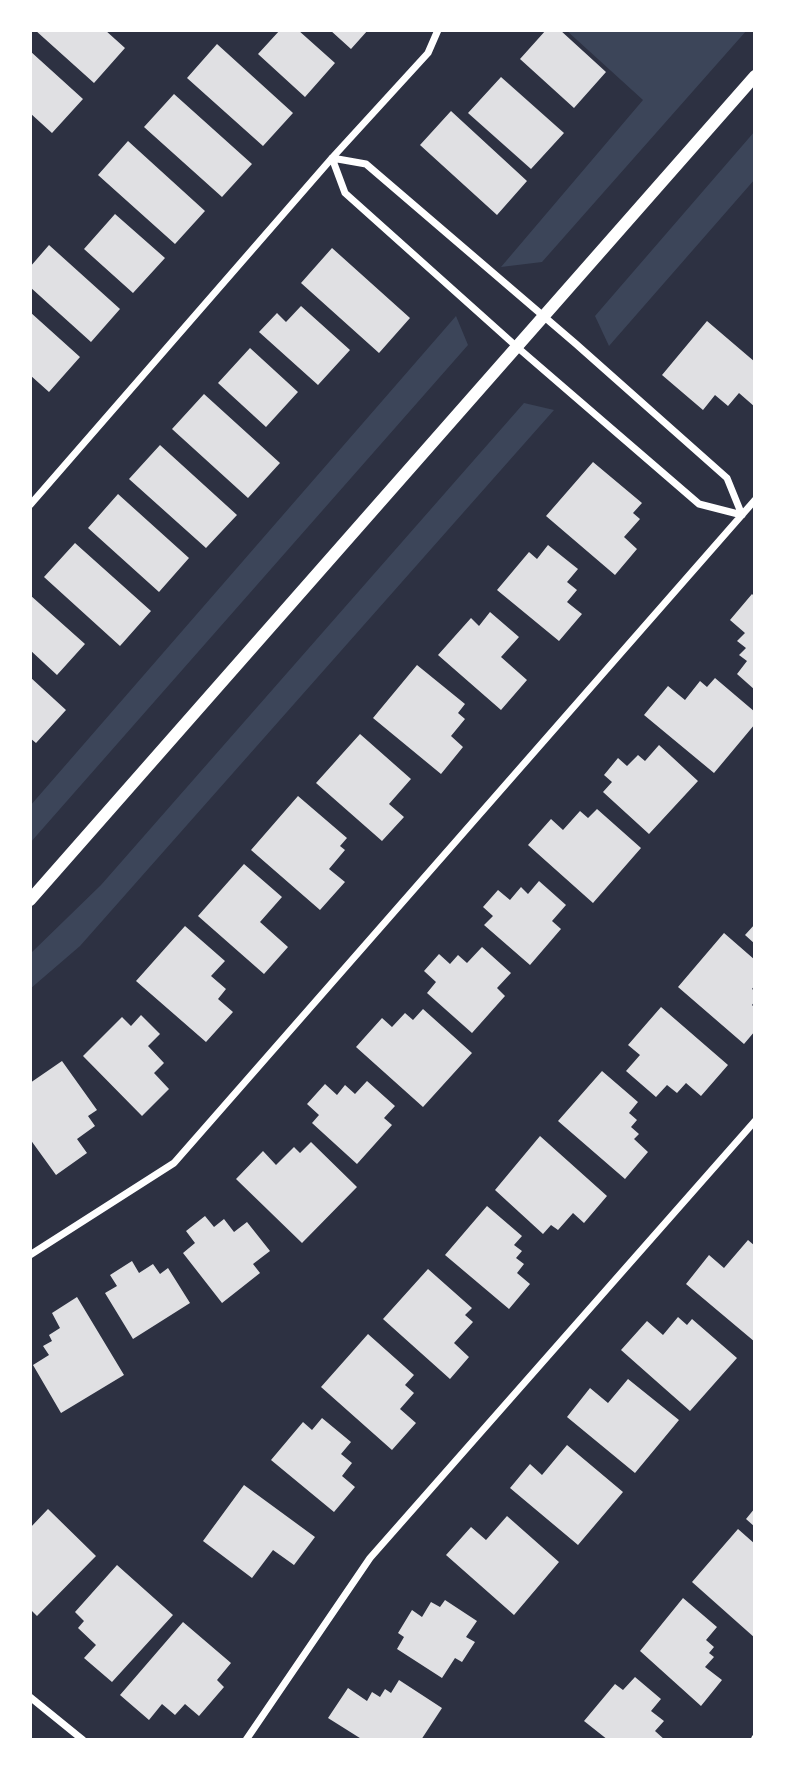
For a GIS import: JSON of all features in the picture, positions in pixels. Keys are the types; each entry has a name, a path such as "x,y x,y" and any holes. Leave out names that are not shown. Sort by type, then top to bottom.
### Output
{"street":[{"path":"30,505 332,158 428,53 438,30"},
{"path":"30,900 755,76"},
{"path":"332,158 366,164 545,317 727,478 742,515"},
{"path":"332,158 345,193 517,347 699,505 742,515"},
{"path":"30,1255 174,1163 755,500"},
{"path":"247,1740 370,1558 755,1121"},
{"path":"30,1697 83,1740"}],"shaded area":[{"path":"566,30 747,30 542,262 501,267 643,100"},
{"path":"755,131 755,179 609,346 595,316"},
{"path":"456,316 468,345 30,843 30,806"},
{"path":"524,403 554,410 80,946 30,989 30,954 101,885"}],"building":[{"path":"35,30 105,30 125,48 94,83"},
{"path":"280,30 298,30 335,63 305,97 258,54"},
{"path":"330,30 368,30 351,49"},
{"path":"546,30 560,30 606,72 574,108 520,59"},
{"path":"217,44 293,113 263,146 187,78"},
{"path":"30,51 83,99 52,133 30,113"},
{"path":"501,77 564,133 531,169 468,113"},
{"path":"174,94 252,164 222,197 144,127"},
{"path":"451,111 527,181 497,215 420,145"},
{"path":"128,141 205,211 175,244 98,175"},
{"path":"115,214 165,258 133,293 84,249"},
{"path":"49,245 120,309 91,342 30,287 30,267"},
{"path":"332,248 410,318 379,353 301,283"},
{"path":"301,306 350,350 318,385 259,332 277,313 286,322"},
{"path":"30,312 80,357 49,392 30,375"},
{"path":"707,321 755,362 755,407 739,393 728,406 715,395 703,410 662,375"},
{"path":"250,348 298,392 266,427 218,383"},
{"path":"204,394 280,463 248,498 172,429"},
{"path":"160,445 237,515 206,548 129,479"},
{"path":"593,462 642,503 633,513 640,519 624,537 637,549 615,575 546,516"},
{"path":"118,494 189,558 159,592 88,528"},
{"path":"75,543 151,611 120,646 44,577"},
{"path":"548,545 578,569 567,582 577,590 567,602 582,614 559,641 497,590 529,552 537,559"},
{"path":"752,594 755,597 755,690 737,674 747,661 739,655 746,648 737,641 745,633 730,620"},
{"path":"30,595 85,644 57,675 30,650"},
{"path":"490,612 519,637 501,657 527,680 501,710 438,655 471,618 479,626"},
{"path":"417,665 465,704 458,713 465,719 451,736 463,747 441,774 373,718"},
{"path":"30,677 66,710 36,743 30,738"},
{"path":"715,678 755,712 755,724 714,773 644,715 668,686 685,700 700,681 707,687"},
{"path":"360,734 411,779 389,804 404,817 382,841 316,783"},
{"path":"659,745 698,781 649,834 603,792 612,782 604,775 618,758 627,766 638,755 645,761"},
{"path":"298,796 347,838 340,846 345,850 329,869 345,882 320,910 251,850"},
{"path":"597,809 641,848 593,903 528,845 551,819 563,830 580,811 588,818"},
{"path":"244,864 282,897 260,922 288,947 264,974 198,916"},
{"path":"539,881 566,905 552,921 561,929 530,965 484,925 493,916 483,907 498,890 510,900 521,887 528,894"},
{"path":"755,924 755,944 745,935"},
{"path":"185,926 225,961 211,976 226,989 218,999 233,1012 206,1042 136,981"},
{"path":"724,933 755,960 755,985 752,989 755,991 755,1001 752,1005 755,1008 755,1031 744,1044 678,987"},
{"path":"482,947 511,973 497,988 505,996 472,1033 427,993 436,982 424,971 439,954 450,964 458,955 467,963"},
{"path":"661,1007 728,1065 701,1096 686,1083 677,1093 667,1085 656,1097 626,1071 640,1055 628,1045"},
{"path":"423,1009 472,1053 423,1107 356,1047 382,1018 392,1027 405,1013 413,1020"},
{"path":"141,1015 160,1034 148,1046 164,1063 154,1073 169,1089 142,1116 83,1056 122,1017 131,1026"},
{"path":"62,1061 97,1110 88,1116 95,1126 77,1139 87,1153 56,1175 30,1139 30,1083"},
{"path":"602,1071 638,1102 629,1113 637,1120 631,1127 639,1134 634,1139 648,1152 625,1179 558,1121"},
{"path":"367,1081 395,1106 384,1118 392,1125 357,1164 312,1123 319,1115 307,1104 325,1084 337,1095 345,1085 355,1094"},
{"path":"540,1136 607,1196 584,1223 573,1213 558,1230 551,1225 543,1234 495,1190"},
{"path":"311,1142 357,1187 302,1243 236,1179 263,1151 276,1165 294,1147 300,1153"},
{"path":"487,1206 522,1236 514,1245 522,1251 516,1258 524,1264 517,1273 530,1284 509,1309 445,1255"},
{"path":"205,1216 214,1227 224,1219 234,1232 247,1222 270,1251 253,1264 260,1273 222,1303 183,1253 195,1243 186,1231"},
{"path":"748,1240 755,1246 755,1342 686,1284 709,1255 724,1268"},
{"path":"132,1261 139,1273 153,1264 160,1274 168,1268 190,1303 133,1339 105,1293 117,1286 110,1275"},
{"path":"428,1269 472,1308 465,1315 473,1322 454,1343 469,1357 450,1379 383,1319"},
{"path":"77,1297 124,1375 61,1413 33,1365 49,1355 43,1346 52,1341 49,1335 60,1328 52,1313"},
{"path":"678,1317 687,1325 692,1319 737,1358 690,1411 621,1350 647,1321 663,1335"},
{"path":"368,1334 414,1375 405,1385 414,1393 400,1409 416,1423 392,1450 321,1387"},
{"path":"628,1379 679,1420 635,1473 567,1417 590,1388 608,1403"},
{"path":"322,1418 351,1442 341,1454 352,1463 342,1476 355,1487 334,1512 271,1460 303,1422 312,1430"},
{"path":"567,1445 623,1492 578,1545 510,1488 530,1464 542,1475"},
{"path":"244,1485 315,1537 294,1565 273,1550 252,1578 203,1541"},
{"path":"755,1508 755,1527 746,1519"},
{"path":"48,1509 96,1556 37,1616 30,1609 30,1528"},
{"path":"507,1516 559,1562 514,1615 446,1555 471,1527 486,1540"},
{"path":"738,1529 755,1544 755,1638 692,1582"},
{"path":"117,1565 173,1615 112,1682 84,1658 96,1645 78,1628 84,1621 75,1612"},
{"path":"683,1598 717,1627 706,1640 714,1647 709,1653 714,1657 705,1667 722,1680 701,1706 640,1651"},
{"path":"445,1600 477,1621 466,1637 475,1642 462,1662 455,1658 442,1678 397,1649 404,1637 398,1633 412,1610 422,1617 431,1602 440,1607"},
{"path":"183,1622 231,1663 217,1680 224,1687 199,1716 185,1704 175,1715 162,1704 149,1720 120,1695"},
{"path":"635,1677 661,1699 651,1711 664,1721 655,1731 665,1740 608,1740 584,1721 615,1684 623,1690"},
{"path":"399,1680 442,1708 421,1740 363,1740 328,1718 348,1688 367,1701 372,1692 380,1697 385,1689 391,1693"}]}
